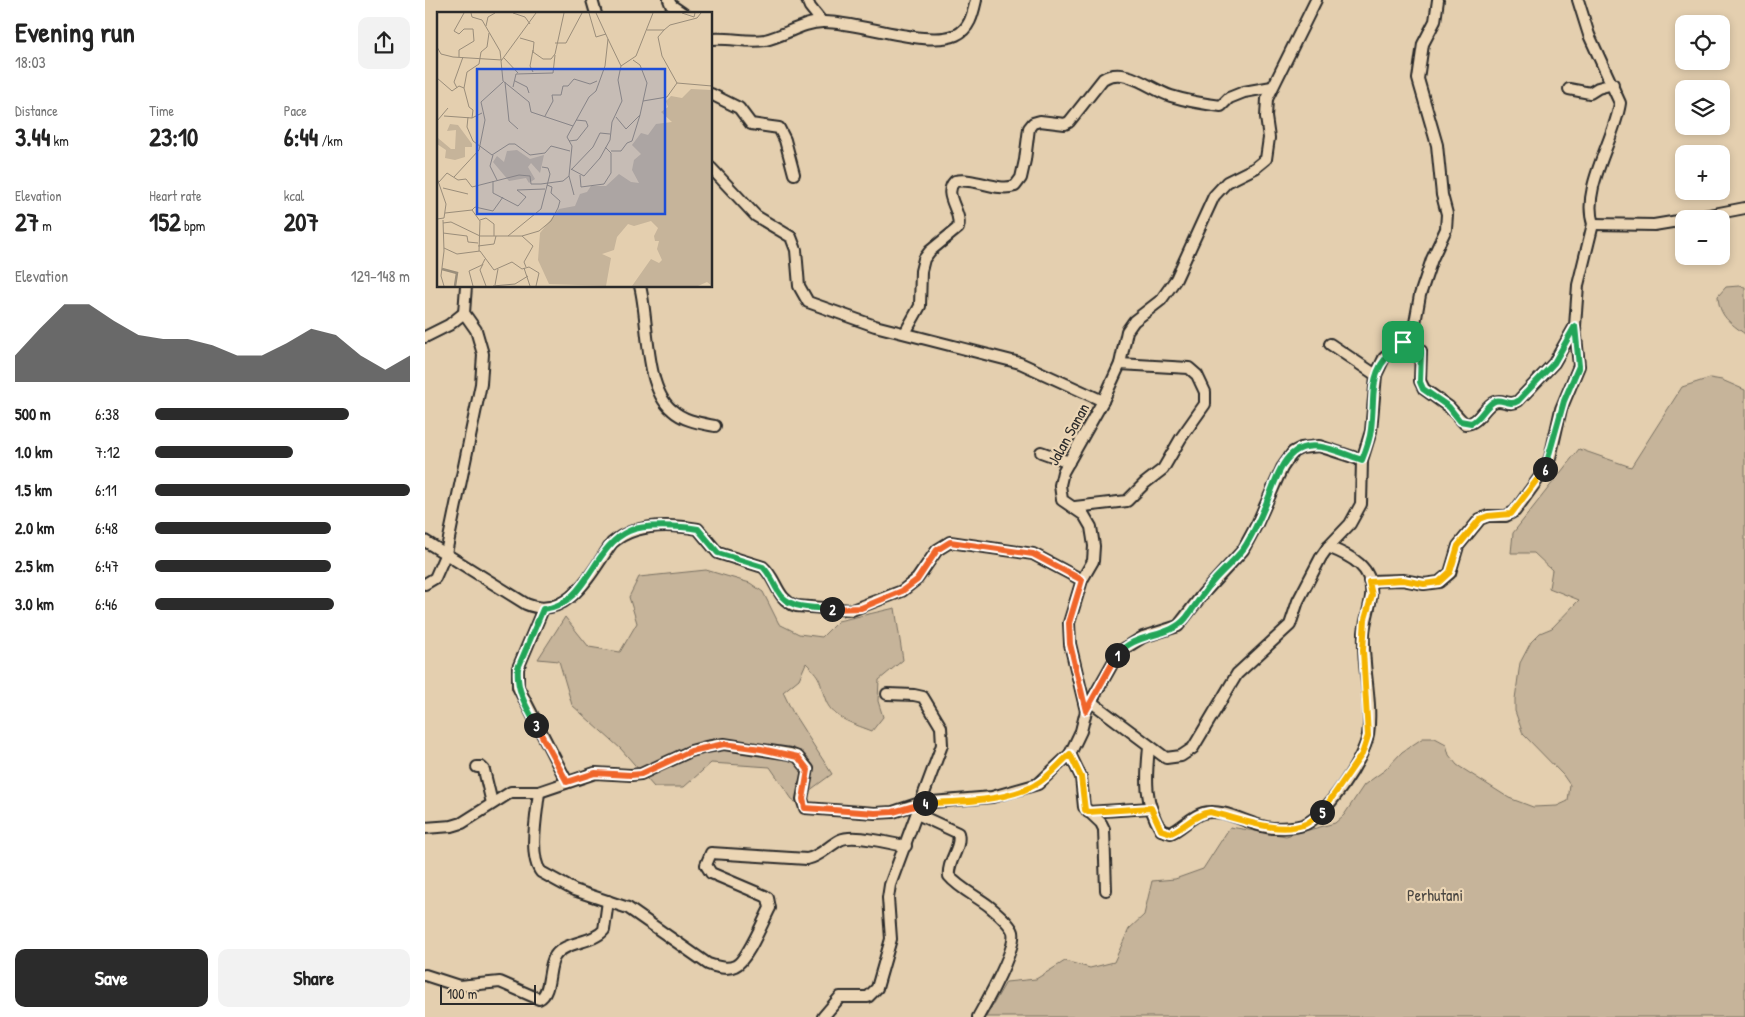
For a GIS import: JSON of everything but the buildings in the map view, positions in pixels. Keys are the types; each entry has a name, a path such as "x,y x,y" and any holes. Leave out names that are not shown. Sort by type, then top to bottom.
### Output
{"street":[{"path":"669,0 671,5 681,12"},
{"path":"807,0 822,22"},
{"path":"713,39 760,41 822,22 941,38 956,35 965,29 971,18 976,0"},
{"path":"1103,401 1120,364 1123,342 1129,326 1161,300 1176,279 1214,196 1227,182 1255,168 1265,159 1269,138 1266,107 1272,87 1316,0"},
{"path":"1362,460 1319,446 1301,448 1293,452 1282,468 1243,550 1202,595 1178,626 1143,637 1119,652 1088,706 1166,758 1181,756 1193,748 1237,674 1289,625 1297,601 1328,547 1350,524 1361,504 1362,460 1371,431 1376,374 1384,358 1403,342 1415,323 1420,295 1432,259 1446,229 1447,221 1441,195 1437,144 1418,79 1423,44 1435,21 1438,0"},
{"path":"1369,582 1403,580 1424,584 1439,582 1450,572 1458,546 1480,519 1488,516 1506,516 1515,511 1545,469 1564,401 1578,372 1579,360 1575,326 1578,285 1593,224 1590,215 1591,195 1620,99 1589,35 1578,0"},
{"path":"713,32 723,38"},
{"path":"905,333 920,306 921,271 924,259 930,251 958,228 959,220 950,194 951,184 955,180 969,180 1007,188 1015,186 1021,178 1029,128 1033,123 1069,122 1103,79 1116,74 1126,76 1170,96 1221,106 1229,98 1244,92 1272,87"},
{"path":"1569,89 1590,93 1613,84"},
{"path":"713,95 739,108 751,124 779,128 785,140 794,174"},
{"name":"Jalan Sanan","path":"425,828 452,826 462,823 511,792 539,792 595,773 641,774 691,751 724,744 798,757 808,770 803,799 805,808 875,813 893,812 921,803 992,797 1030,788 1038,784 1070,754 1081,731 1088,706 1070,644 1069,623 1082,580 1093,561 1094,546 1091,527 1084,515 1075,507 1063,502 1061,478 1103,401 1020,363 875,326 808,302 799,286 796,250 791,237 756,216 713,170"},
{"path":"1730,211 1745,208"},
{"path":"1593,224 1654,225 1675,222"},
{"path":"425,584 435,578 447,553 481,384 482,348 476,330 465,314 466,288"},
{"path":"640,288 653,370 665,401 670,409 681,416 715,426"},
{"path":"425,336 449,325 465,314"},
{"path":"1403,342 1421,351 1420,382 1423,389 1449,407 1460,421 1471,423 1493,402 1499,401 1511,404 1518,401 1554,363 1575,326"},
{"path":"1330,344 1376,374"},
{"path":"1075,507 1122,502 1130,499 1145,483 1163,469 1181,438 1205,404 1205,392 1197,375 1189,368 1120,364"},
{"path":"1041,452 1069,462"},
{"path":"425,541 526,604 543,609 559,605 570,598 612,543 620,536 629,531 649,527 698,529 718,553 763,567 779,594 790,604 796,606 852,610 902,591 917,580 937,550 950,542 1033,554 1082,580"},
{"path":"1149,747 1146,781 1151,808 1161,830 1171,833 1182,828 1203,813 1210,812 1269,828 1289,828 1304,825 1322,812 1362,754 1368,736 1363,650 1365,619 1372,595 1367,570 1349,555 1328,547"},
{"path":"543,609 518,668 518,687 567,782"},
{"path":"823,1017 840,998 868,997 877,988 891,939 889,891 942,745 941,727 923,697 887,694"},
{"path":"1070,754 1081,777 1084,807 1101,823 1104,829 1106,890"},
{"path":"477,767 485,770 492,803"},
{"path":"539,792 534,853 537,867 541,872 574,890 608,901 638,914 709,964 728,968 742,961 770,908 770,903 765,896 711,873 707,865 711,853 807,859 820,855 839,840 851,837 906,846"},
{"path":"1088,812 1151,808"},
{"path":"917,814 958,833 958,842 949,866 949,876 990,907 1013,932 1010,948 999,978 979,1017"},
{"path":"425,975 459,986 500,982 533,998 543,997 555,955 600,935 606,925 608,901"}],"green space":[{"path":"1726,287 1745,287 1745,334 1723,314 1718,296"},
{"name":"Perhutani","path":"1710,378 1722,380 1745,390 1745,1017 986,1017 1006,982 1036,979 1065,961 1090,968 1114,962 1129,929 1144,915 1152,881 1175,879 1203,869 1230,827 1286,836 1335,823 1344,815 1364,785 1385,770 1402,752 1423,738 1435,738 1446,744 1449,755 1457,765 1509,798 1533,807 1557,806 1568,801 1570,785 1563,775 1523,734 1515,711 1515,699 1520,663 1531,642 1540,633 1552,628 1579,600 1549,588 1552,570 1534,553 1511,553 1513,533 1579,449 1631,467 1682,387"},
{"path":"706,570 750,583 763,592 779,624 799,634 822,637 838,621 895,608 903,660 879,680 878,701 883,717 872,731 846,721 829,707 818,677 806,663 799,679 783,692 793,713 832,774 794,802 770,767 711,763 684,787 654,787 621,749 572,705 559,661 538,659 565,617 589,647 620,652 637,623 629,597 639,577"}],"route":[{"path":"1575,326 1579,366 1561,409 1555,438 1545,469 1515,511 1506,516 1484,516 1480,519 1458,546 1453,568 1439,582 1424,584 1403,580 1369,582 1372,595 1365,619 1363,650 1369,722 1368,736 1362,754 1343,784 1322,812 1304,825 1289,828 1269,828 1253,822 1210,812 1198,815 1182,828 1171,833 1161,830 1151,808 1088,812 1084,807 1081,777 1070,754 1038,784 1030,788 992,797 921,803 893,812 875,813 805,808 803,799 808,770 798,757 790,754 724,744 707,746 691,751 641,774 595,773 567,782 518,687 518,668 543,609 559,605 570,598 579,589 612,543 629,531 639,528 698,529 713,550 718,553 763,567 779,594 790,604 842,610 861,608 909,587 917,580 937,550 950,542 994,550 1033,554 1040,557 1082,580 1069,623 1070,644 1086,711 1100,682 1119,652 1143,637 1178,626 1185,620 1202,595 1243,550 1257,524 1276,478 1287,458 1293,452 1301,448 1319,446 1362,460 1371,431 1376,374 1384,358 1403,342 1421,351 1420,382 1423,389 1449,407 1460,421 1465,424 1475,421 1493,402 1499,401 1515,404 1554,363 1575,326"}]}
